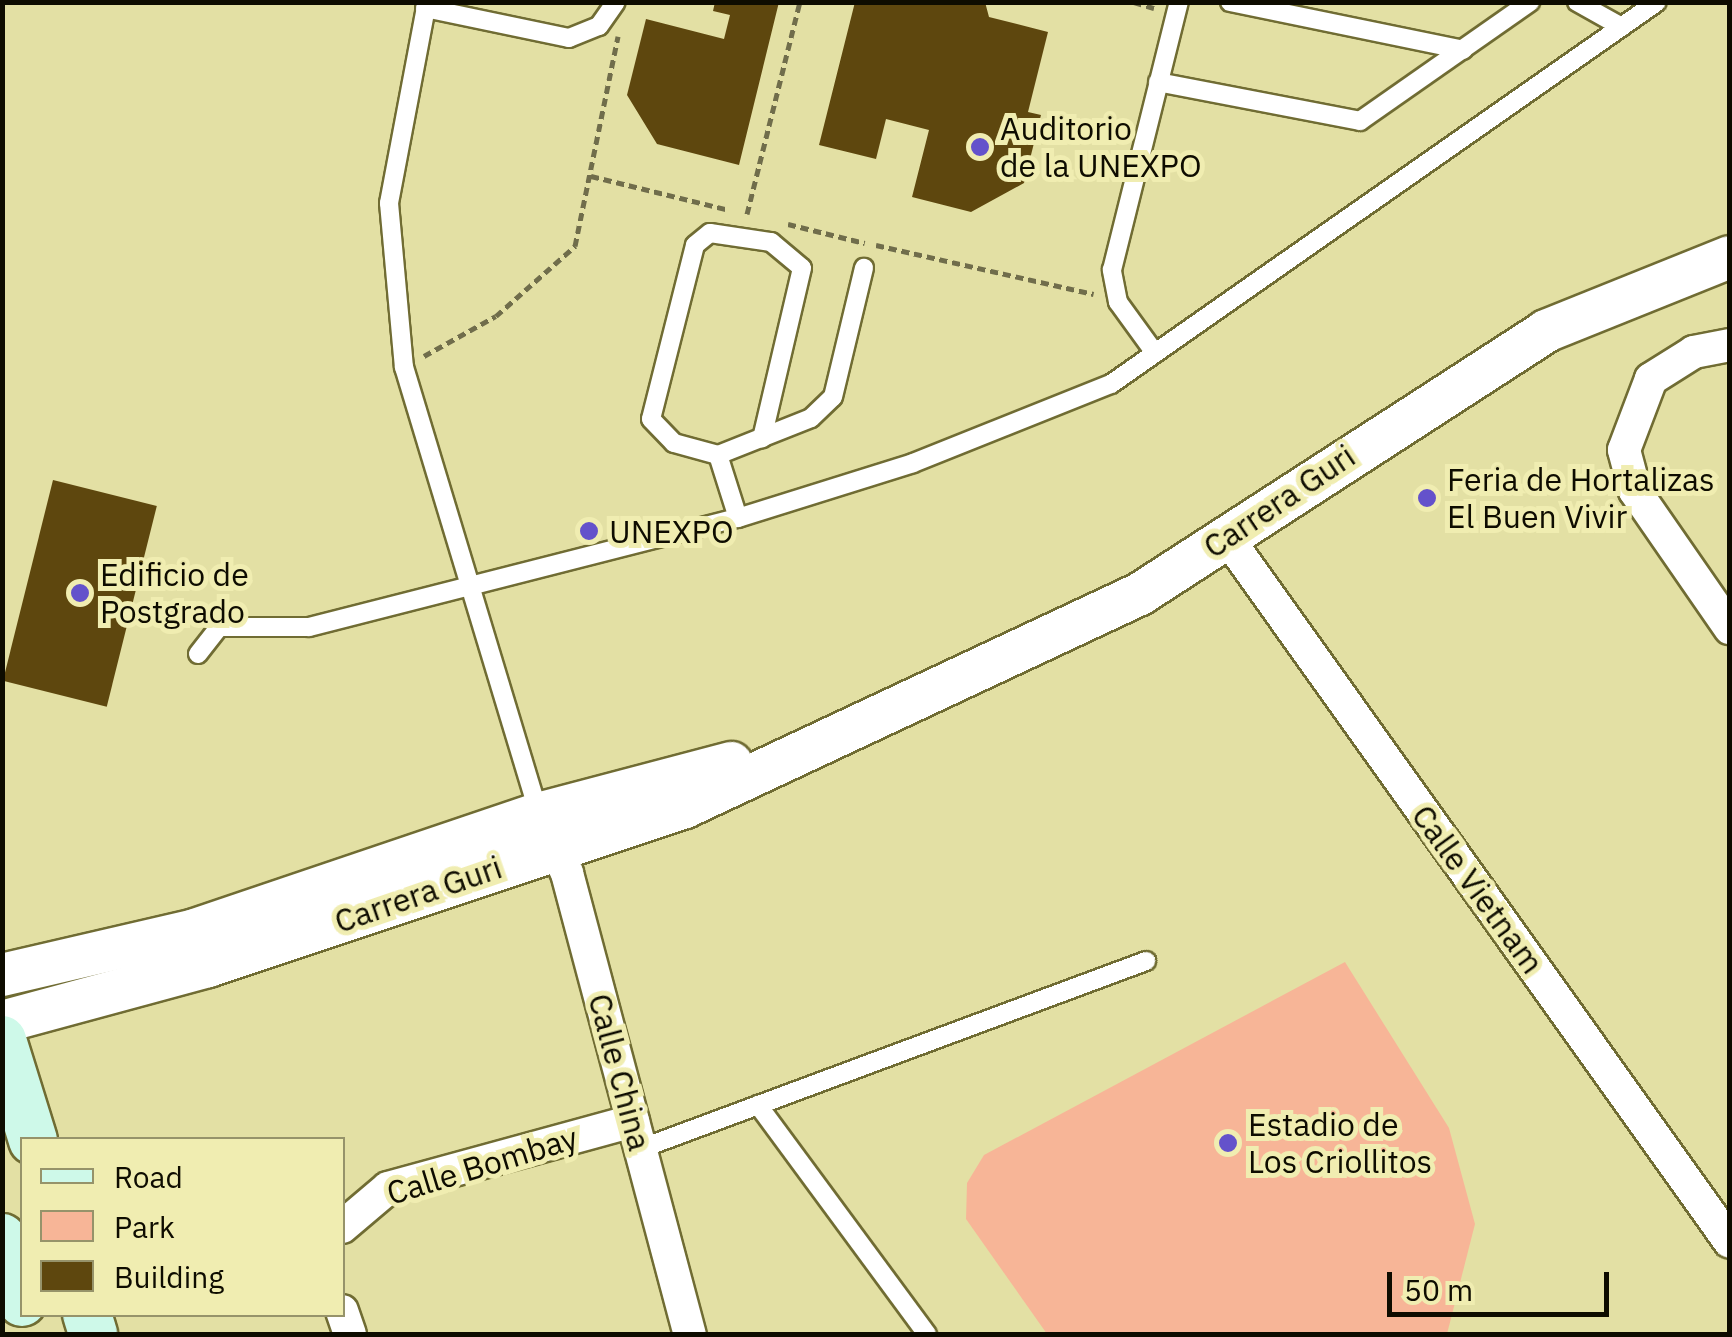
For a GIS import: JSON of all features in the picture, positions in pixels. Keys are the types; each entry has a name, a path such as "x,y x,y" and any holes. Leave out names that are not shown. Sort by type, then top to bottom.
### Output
{"main road":[{"path":"2,1040 32,1137"},
{"path":"2,1238 20,1296"}],"street":[{"name":"Carrera Guri","path":"2,976 195,930 546,831 685,807 1140,594 1546,331 1730,257"},
{"path":"1730,344 1694,352 1651,380 1624,450 1636,491 1730,628"},
{"name":"Calle Vietnam","path":"1226,536 1729,1239"},
{"name":"Carrera Guri","path":"2,1022 208,966 546,831"},
{"name":"Calle China","path":"546,831 690,1334"},
{"name":"Calle Bombay","path":"345,1224 388,1188 636,1135"}],"lane":[{"path":"1154,354 1114,291 1179,2"},
{"path":"1230,2 1463,50"},
{"path":"1158,82 1360,121 1530,2"},
{"path":"1577,2 1622,27"},
{"path":"198,654 219,627 309,627 738,518 931,456 1111,384 1657,2"},
{"path":"546,831 404,367 389,203 426,6 569,38 612,10"},
{"path":"762,438 802,268 771,242 710,232 695,245 651,418 674,443 718,454 762,438 811,418 833,397 864,268"},
{"path":"718,454 738,518"},
{"path":"636,1135 758,1105 1146,961"},
{"path":"758,1105 926,1334"}],"path":[{"path":"747,214 800,2"},
{"path":"404,367 496,316 575,246 621,42 612,10"},
{"path":"591,176 761,217"},
{"path":"776,220 1085,296 1114,291"}],"green space":[{"name":"Estadio de Los Criollitos","path":"1345,962 1449,1128 1475,1224 1447,1334 1047,1334 966,1219 967,1183 984,1155"}],"building":[{"path":"715,2 779,2 739,165 657,144 627,95 646,19 724,39 730,15 713,11"},
{"path":"855,2 985,2 989,17 1048,32 1028,112 1041,115 1024,183 971,212 912,197 929,130 886,119 876,159 819,145"},
{"name":"Edificio de Postgrado","path":"53,480 157,506 107,707 3,681"}],"place":[{"name":"Auditorio de la UNEXPO","path":"980,147"},
{"name":"Feria de Hortalizas El Buen Vivir","path":"1427,498"},
{"name":"UNEXPO","path":"589,531"},
{"name":"Edificio de Postgrado","path":"80,593"},
{"name":"Estadio de Los Criollitos","path":"1228,1143"}]}
